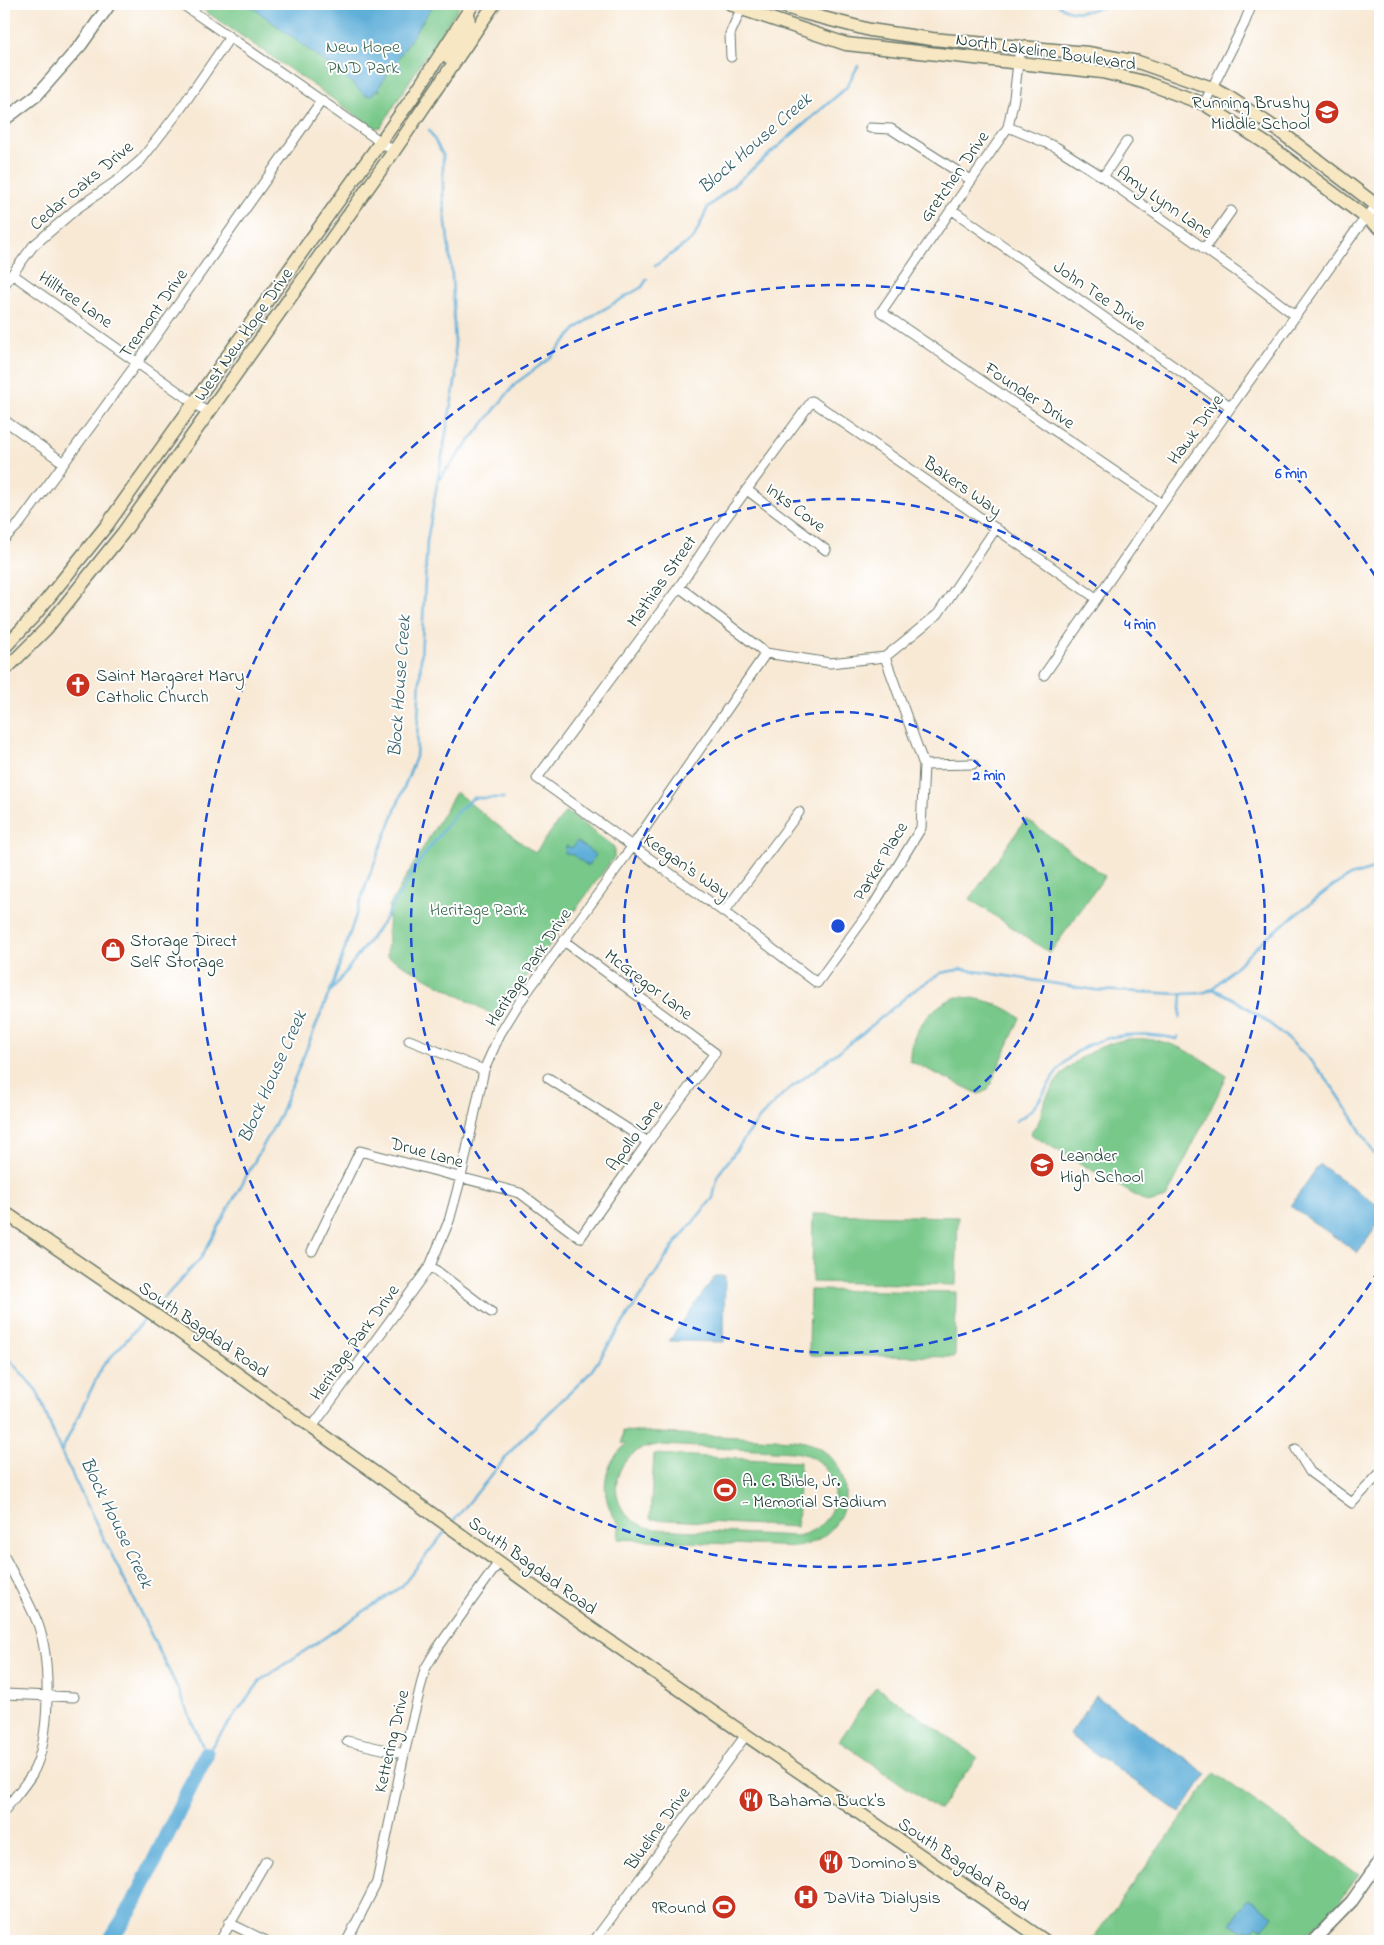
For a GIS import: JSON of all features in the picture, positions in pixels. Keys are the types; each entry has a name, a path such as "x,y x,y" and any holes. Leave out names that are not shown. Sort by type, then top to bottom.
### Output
{"main road":[{"name":"West New Hope Drive","path":"4,671 46,629 117,541 394,151 494,4"},
{"name":"North Lakeline Boulevard","path":"778,4 804,13 870,30 932,39 1088,53 1138,62 1212,88 1278,130 1378,207"},
{"name":"North Lakeline Boulevard","path":"739,6 846,44 1102,72 1144,82 1204,104 1270,146 1380,228"},
{"name":"West New Hope Drive","path":"4,648 33,617 107,525 412,98 470,7"},
{"path":"441,84 438,76 441,68 469,26 470,7"},
{"name":"South Bagdad Road","path":"4,1212 171,1326 444,1523 746,1735 1045,1941"}],"street":[{"path":"4,120 37,95 81,45 110,4"},
{"path":"182,4 394,151"},
{"path":"1204,104 1252,4"},
{"path":"731,57 730,34 739,6"},
{"name":"Cedar Oaks Drive","path":"4,285 33,246 76,209 118,180 141,160 179,111 230,37"},
{"name":"Gretchen Drive","path":"881,312 1008,127 1014,98 1020,46"},
{"name":"Tremont Drive","path":"4,539 20,523 64,464 322,100"},
{"name":"Amy Lynn Lane","path":"1008,127 1056,147 1204,249 1296,316"},
{"path":"870,128 891,129 971,180"},
{"path":"1103,178 1127,141"},
{"name":"Hawk Drive","path":"1044,675 1162,504 1366,217 1378,207"},
{"name":"John Tee Drive","path":"951,209 1231,407"},
{"path":"1204,249 1231,211"},
{"name":"Hilltree Lane","path":"12,274 208,413"},
{"name":"Founder Drive","path":"881,312 1162,504"},
{"name":"Mathias Street","path":"537,778 679,587 714,534 812,401"},
{"name":"Bakers Way","path":"812,401 1096,598"},
{"path":"4,420 64,464"},
{"name":"Inks Cove","path":"747,490 826,550"},
{"path":"679,587 766,653 830,664 885,657 938,614 996,528"},
{"name":"Heritage Park Drive","path":"312,1427 430,1266 449,1221 484,1070 500,1034 514,1010 632,847 766,653"},
{"name":"Parker Place","path":"817,983 873,906 921,828 924,765 885,657"},
{"path":"924,765 973,764"},
{"name":"Keegan's Way","path":"537,778 724,912 817,983"},
{"path":"724,912 799,812"},
{"name":"McGregor Lane","path":"564,941 715,1053"},
{"path":"409,1040 484,1070"},
{"name":"Apollo Lane","path":"580,1238 648,1142 715,1053"},
{"path":"548,1078 648,1142"},
{"name":"Drue Lane","path":"312,1251 360,1151 520,1193 580,1238"},
{"path":"430,1266 491,1312"},
{"path":"1296,1449 1310,1472 1352,1503 1380,1473"},
{"path":"4,1556 38,1625 47,1664 47,1695 43,1744 32,1774 4,1811"},
{"name":"Kettering Drive","path":"347,1941 377,1882 404,1754 425,1669 437,1649 499,1562"},
{"path":"4,1694 74,1697"},
{"name":"Blueline Drive","path":"594,1941 746,1735"},
{"path":"347,1741 404,1754"},
{"path":"220,1941 266,1861"},
{"path":"1313,1941 1352,1901 1380,1861"},
{"path":"229,1923 266,1941"}],"green space":[{"name":"New Hope PND Park","path":"195,4 461,4 426,55 381,127 375,128"},
{"name":"Heritage Park","path":"456,792 535,853 566,811 614,847 614,857 497,1017 387,956 389,906"},
{"path":"1026,819 1105,876 1050,953 970,899"},
{"path":"957,997 974,998 990,1002 1020,1018 988,1090 979,1094 910,1061 913,1041 923,1022 939,1006"},
{"path":"1127,1039 1147,1039 1166,1043 1205,1061 1227,1076 1166,1198 1148,1203 1030,1134 1039,1121 1052,1087 1069,1067 1090,1052"},
{"path":"813,1214 958,1217 956,1285 812,1282"},
{"path":"810,1290 956,1292 955,1357 809,1355"},
{"name":"A. C. Bible, Jr. - Memorial Stadium","path":"623,1431 795,1440 817,1447 832,1459 842,1475 845,1492 842,1510 833,1526 818,1539 797,1547 618,1539 619,1527 622,1527 614,1517 609,1506 605,1484 611,1462 627,1444 622,1443","holes":["661,1445 794,1452 811,1457 824,1467 831,1479 834,1493 832,1507 825,1520 813,1530 796,1536 656,1529 638,1523 625,1513 618,1500 616,1485 620,1470 629,1458 642,1449"]},
{"name":"A. C. Bible, Jr. - Memorial Stadium","path":"654,1454 800,1462 797,1527 650,1519"},
{"path":"876,1687 977,1757 939,1810 839,1741"},
{"path":"1215,1773 1359,1875 1330,1914 1299,1941 1091,1941"}],"water":[{"path":"248,4 434,4 379,87 380,91 376,90 371,96 365,95 342,74 338,76 336,74 337,71"},
{"path":"577,841 596,855 588,866 573,855 565,853 566,846 572,848"},
{"path":"1319,1165 1380,1207 1380,1221 1358,1253 1290,1206"},
{"path":"715,1276 725,1276 724,1342 669,1341"},
{"path":"1096,1696 1207,1774 1180,1813 1069,1735"},
{"path":"1248,1898 1273,1915 1263,1929 1257,1926 1251,1931 1247,1929 1242,1932 1230,1924"}],"waterway":[{"name":"Block House Creek","path":"1057,4 1071,11 1078,12 1116,4"},
{"path":"396,58 401,70"},
{"name":"Block House Creek","path":"655,266 694,238 708,207 846,88 858,66"},
{"name":"Block House Creek","path":"153,1310 201,1258 279,1117 334,981 367,882 416,757 427,541 456,377 452,275 443,197 443,155 429,130"},
{"name":"Block House Creek","path":"439,479 516,383 549,359 576,329 594,315 642,287 647,279"},
{"path":"332,990 383,922 419,862 456,813 473,798 504,798"},
{"path":"452,1523 517,1444 590,1373 675,1244 713,1198 718,1175 759,1119 783,1094 863,1033 913,991 941,973 962,969 1095,990 1182,994 1203,993 1212,989 1268,936 1333,886 1350,876 1380,867"},
{"path":"1212,989 1232,998 1262,1018 1282,1033 1309,1059 1340,1097 1380,1163"},
{"path":"1180,1018 1182,995"},
{"path":"1016,1121 1032,1109 1060,1068 1071,1056 1084,1047 1098,1041 1130,1035 1162,1036 1177,1039 1178,1036"},
{"name":"Block House Creek","path":"148,1316 102,1367 61,1452 177,1687 206,1754"},
{"path":"4,1353 37,1391 61,1452"},
{"path":"206,1754 261,1680 402,1586 447,1529"},
{"name":"Block House Creek","path":"110,1941 134,1903 206,1754"}],"place":[{"name":"Running Brushy Middle School","path":"1327,112"},
{"name":"Saint Margaret Mary Catholic Church","path":"78,685"},
{"name":"Storage Direct Self Storage","path":"113,950"},
{"name":"Leander High School","path":"1042,1165"},
{"name":"A. C. Bible, Jr. - Memorial Stadium","path":"725,1490"},
{"name":"Bahama Buck's","path":"751,1800"},
{"name":"Domino's","path":"831,1862"},
{"name":"DaVita Dialysis","path":"806,1897"},
{"name":"9Round","path":"724,1907"}]}
